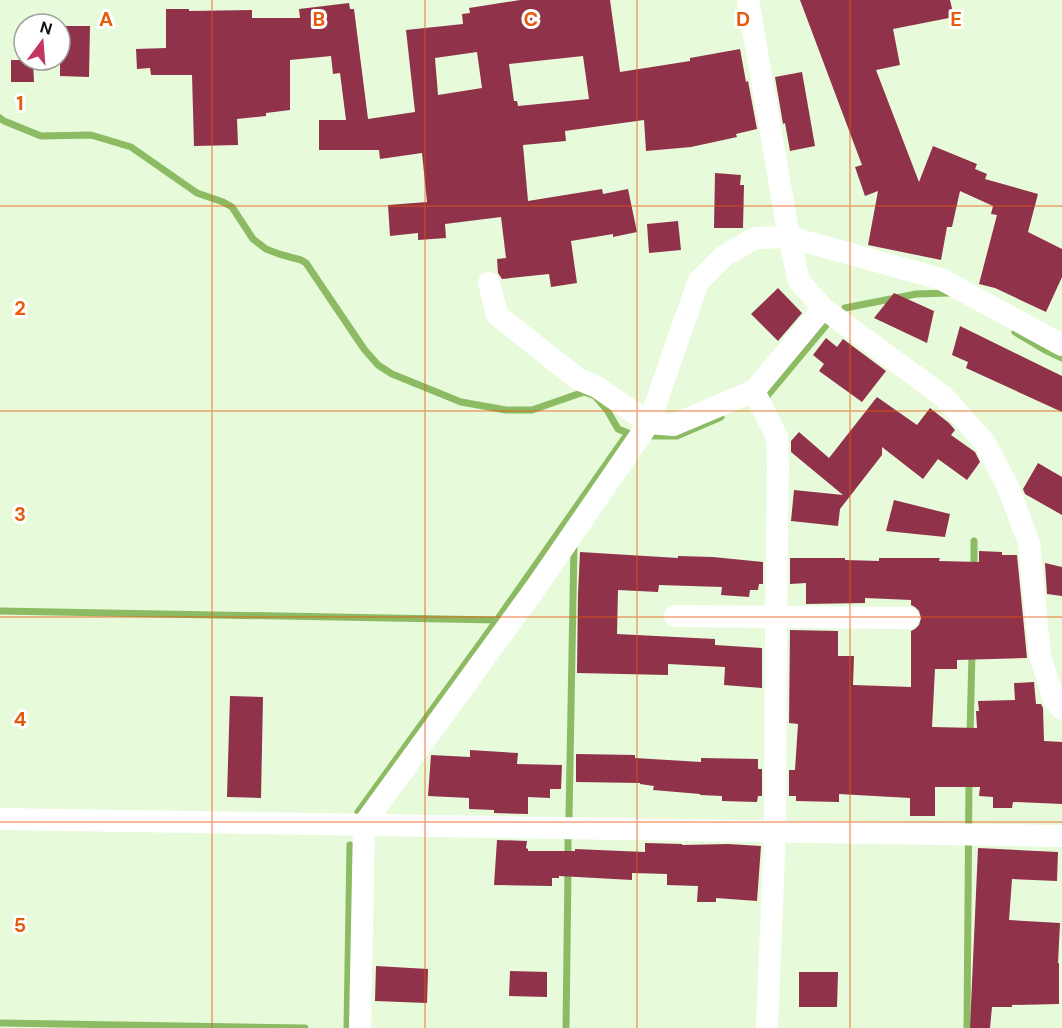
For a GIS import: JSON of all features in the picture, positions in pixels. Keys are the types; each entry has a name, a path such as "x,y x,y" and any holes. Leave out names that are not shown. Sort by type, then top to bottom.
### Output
{"street":[{"path":"748,0 789,237 799,281 823,308 944,397 985,443 1008,487 1029,543 1040,656 1054,700 1062,709"},
{"path":"360,1028 364,824 537,586 649,423 698,282 724,256 755,238 789,237 941,279 1062,345"},
{"path":"489,283 496,315 578,379 597,387 649,423 674,425 754,391 823,308"},
{"path":"754,391 777,437 778,464 775,831 767,1026"},
{"path":"675,616 908,618"},
{"path":"0,819 1062,836"}],"building":[{"path":"520,0 610,0 620,72 690,61 690,58 740,49 757,129 736,134 737,137 691,147 646,151 644,120 565,131 566,141 523,145 528,201 602,189 603,194 628,189 637,232 571,241 577,283 551,287 549,274 502,279 498,273 497,259 506,258 501,217 445,224 446,238 418,240 418,233 390,236 388,205 427,202 422,153 380,159 379,150 319,150 319,120 346,120 340,73 333,74 331,56 290,60 290,110 266,113 266,116 237,119 238,145 194,146 192,75 151,75 150,68 137,69 136,49 166,48 166,9 252,10 252,18 300,18 299,9 349,3 350,9 354,9 368,119 415,112 406,30 463,24 462,14 470,13 469,8","holes":["477,52 482,88 438,95 435,58","583,56 589,99 518,106 517,101 514,101 509,64"]},
{"path":"800,0 950,0 954,17 893,29 900,65 876,70 919,182 933,146 977,164 975,169 987,174 985,179 1038,194 1028,232 1062,249 1062,277 1046,312 995,288 979,284 997,215 991,214 993,206 960,191 952,227 947,227 941,260 868,245 878,191 865,196 855,167 862,165"},
{"path":"72,26 90,26 89,77 60,76 60,72 72,72"},
{"path":"11,60 12,72 34,72 34,82 11,82"},
{"path":"802,72 815,146 790,151 775,77"},
{"path":"715,173 741,175 740,185 744,185 743,228 714,228"},
{"path":"678,221 681,250 649,253 647,224"},
{"path":"778,288 802,313 778,341 751,314"},
{"path":"894,293 934,311 927,343 874,318"},
{"path":"960,326 1062,376 1062,412 966,368 968,362 952,355"},
{"path":"826,338 837,347 843,339 886,371 862,402 819,371 824,364 813,355"},
{"path":"877,397 917,425 930,408 949,423 955,430 951,435 975,452 980,462 967,480 938,459 923,479 882,447 882,455 840,509 838,526 791,521 794,490 843,495 791,452 791,441 799,432 829,458"},
{"path":"1038,463 1062,477 1062,515 1025,494 1023,489"},
{"path":"894,500 950,514 945,537 886,531"},
{"path":"979,551 1017,555 1027,658 957,660 957,669 935,669 932,727 977,728 978,701 1015,700 1014,683 1034,682 1036,704 1041,704 1043,708 1044,741 1062,742 1062,804 1013,802 1012,808 993,808 993,797 979,796 980,787 935,787 935,816 910,816 910,798 839,794 839,802 796,801 796,796 789,796 789,770 795,770 798,724 789,723 790,630 838,631 838,656 854,656 853,685 911,687 911,631 919,625 921,618 919,611 911,605 911,600 865,598 865,603 806,604 806,583 790,584 790,558 845,558 845,560 879,561 879,558 940,558 939,561 979,562"},
{"path":"580,552 678,558 678,556 713,557 763,562 763,584 759,584 758,590 750,590 749,597 721,595 722,587 659,585 658,592 618,590 617,634 715,639 715,645 762,648 762,688 724,685 725,667 668,664 668,675 577,673"},
{"path":"1045,563 1062,567 1062,596 1047,594"},
{"path":"230,696 263,697 261,798 227,797"},
{"path":"470,750 518,753 517,764 562,765 561,789 550,789 550,798 528,797 528,814 494,813 494,810 469,809 469,798 428,796 431,755 470,757"},
{"path":"576,754 635,755 635,758 701,762 701,758 758,759 758,769 762,769 762,796 758,796 757,802 722,801 722,796 653,790 654,786 640,783 576,782"},
{"path":"497,840 527,841 528,851 575,851 575,849 645,852 645,843 761,846 757,901 716,898 716,902 697,902 698,886 667,885 667,874 632,873 632,880 559,876 559,878 552,878 552,886 494,885"},
{"path":"978,848 1058,852 1057,881 1012,879 1009,920 1060,923 1059,1004 992,1007 990,1028 970,1028"},
{"path":"376,966 428,969 427,1003 375,1001"},
{"path":"510,971 547,972 547,997 509,996"},
{"path":"799,972 838,972 837,1007 799,1007"}],"waterway":[{"path":"0,118 41,136 91,135 131,147 197,193 232,207 253,239 266,249 306,263 364,349 378,365 392,374 461,402 506,410 532,410 584,392 595,396 607,410 618,429 628,433 497,620 358,812"},
{"path":"845,308 916,294 949,293"},
{"path":"767,396 827,324"},
{"path":"1015,332 1062,358"},
{"path":"653,436 677,436 721,417"},
{"path":"974,541 974,570"},
{"path":"569,817 574,544"},
{"path":"0,611 497,620"},
{"path":"970,734 972,653"},
{"path":"967,1028 969,779"},
{"path":"568,839 568,857"},
{"path":"347,1028 350,845"},
{"path":"566,1028 568,869"},
{"path":"0,1023 305,1028"}]}
